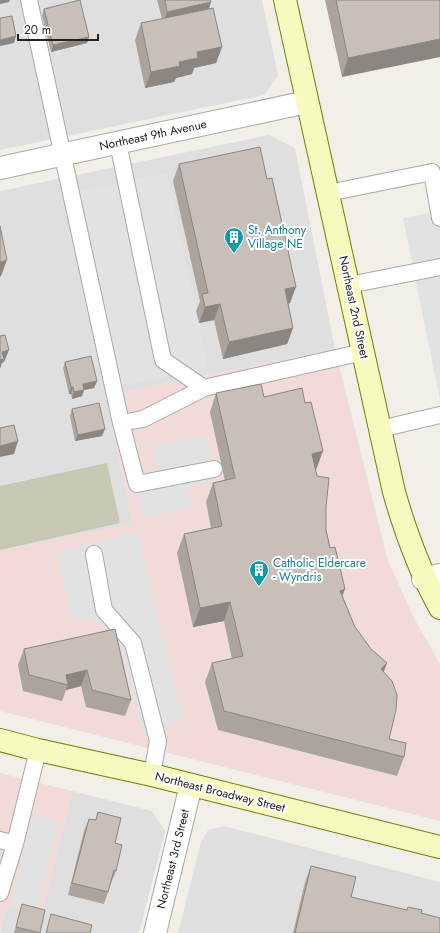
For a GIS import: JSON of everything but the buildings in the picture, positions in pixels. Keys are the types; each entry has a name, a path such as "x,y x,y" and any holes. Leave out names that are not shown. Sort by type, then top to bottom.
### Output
{"street":[{"name":"Northeast 2nd Street","path":"285,0 394,492 407,538 432,577 440,608"},
{"name":"Northeast 9th Avenue","path":"0,168 307,102"},
{"name":"Northeast Broadway Street","path":"0,740 38,750 152,775 440,847"},
{"name":"Northeast 3rd Street","path":"155,933 191,785"}],"lane":[{"path":"29,0 121,423 137,484 214,469"},
{"path":"118,143 163,360 204,388"},
{"path":"328,193 432,172 440,218"},
{"path":"349,285 440,267"},
{"path":"121,423 143,419 204,388 364,352"},
{"path":"380,429 440,416"},
{"path":"94,554 104,610 133,643 158,741 152,775"},
{"path":"0,893 8,842 38,750"}],"shaded area":[{"path":"0,0 262,0 278,76 264,95 0,150"},
{"path":"269,135 295,148 335,349 106,396 133,524 0,551 0,191"},
{"path":"167,173 208,368 122,386 80,191"},
{"path":"440,211 440,400 403,218"},
{"path":"335,349 388,561 414,618 440,664 440,821 0,711 0,551 133,524 106,396"},
{"path":"206,434 216,480 188,487 192,507 142,518 132,474 157,469 152,446"},
{"path":"107,463 120,523 0,550 0,486"},
{"path":"137,532 184,721 142,732 120,644 96,620 72,619 56,551"},
{"path":"0,773 72,791 42,914 6,906 0,931"},
{"path":"72,791 152,811 165,831 139,933 0,933 6,906 42,913"},
{"path":"33,815 59,821 36,913 10,907"},
{"path":"224,826 440,882 440,933 178,933 201,842 208,830"}],"place":[{"name":"St. Anthony Village NE","path":"234,254"},
{"name":"Catholic Eldercare - Wyndris","path":"259,587"}]}
